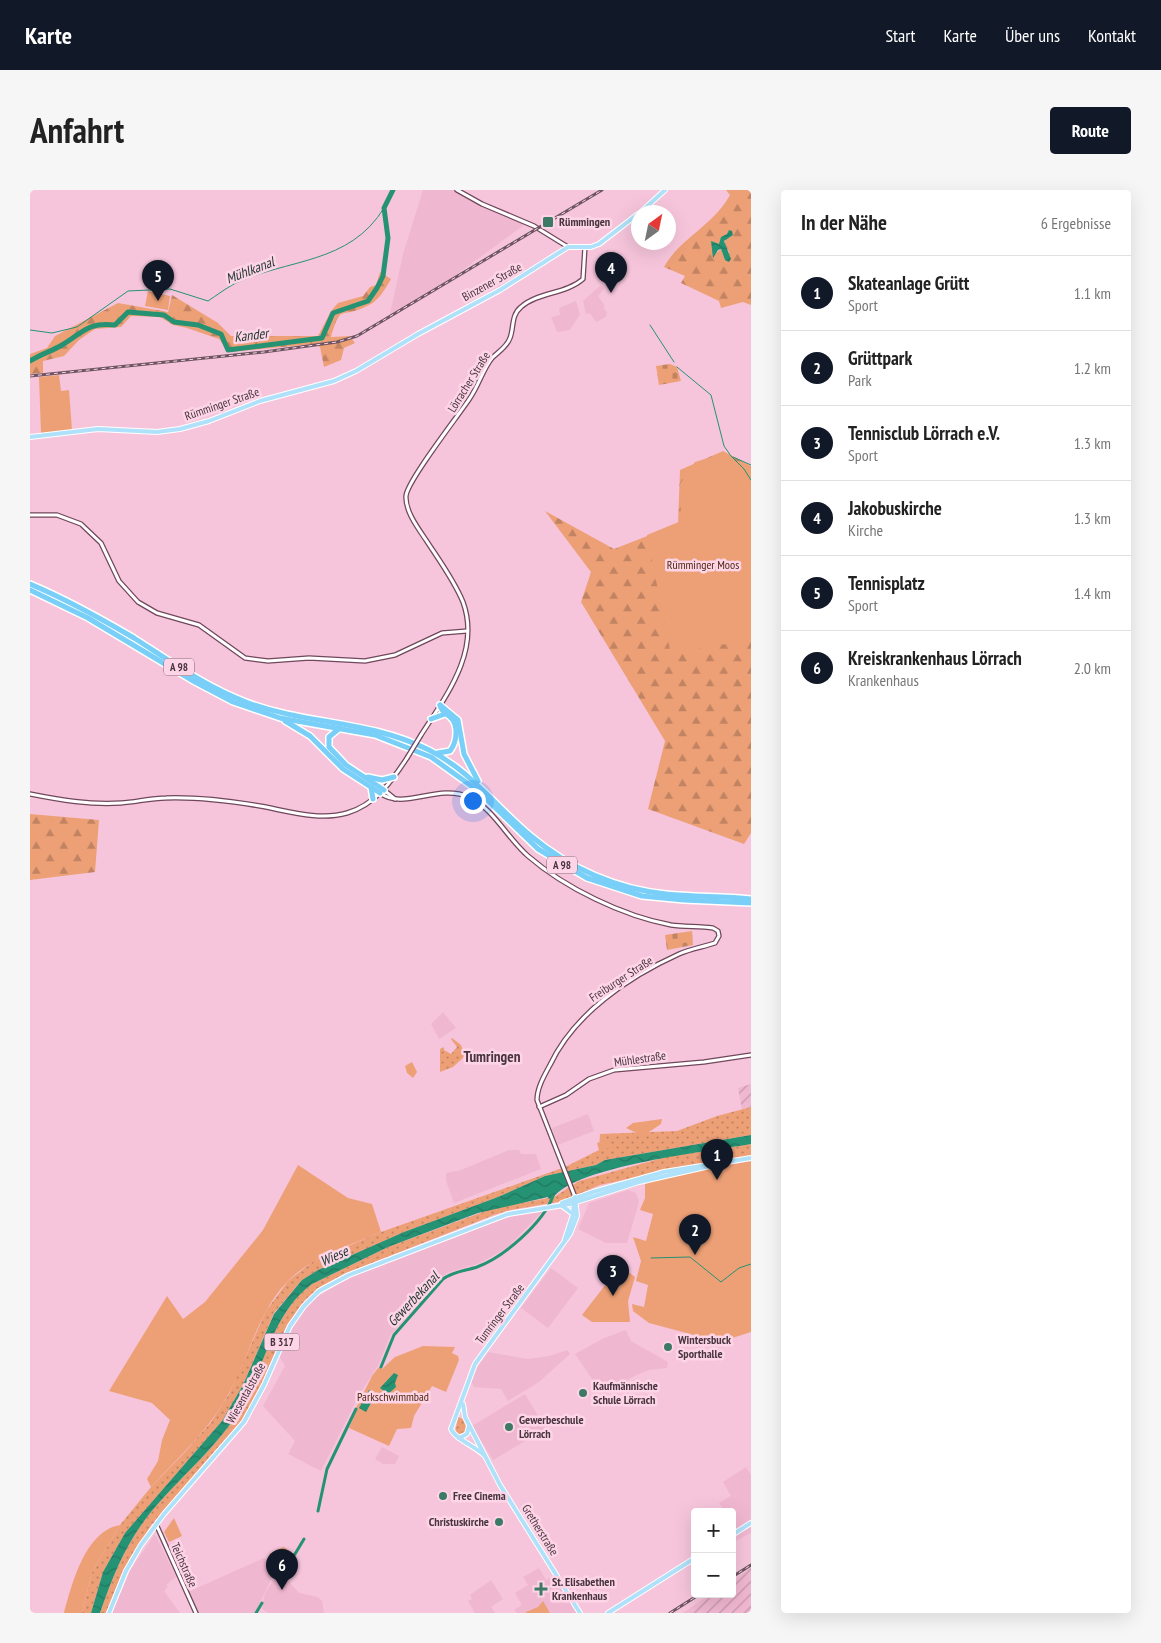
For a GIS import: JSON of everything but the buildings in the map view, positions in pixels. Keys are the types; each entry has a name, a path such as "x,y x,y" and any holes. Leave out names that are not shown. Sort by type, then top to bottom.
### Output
{"highway":[{"name":"A 98","path":"30,584 91,613 207,684 246,702 293,715 377,730 436,754 480,786 523,829 557,855 594,876 634,891"},
{"name":"A 98","path":"30,590 88,618 221,697 280,718 341,728 392,740 432,757 466,781 522,836 550,858 587,878 677,900 751,904"},
{"path":"436,754 448,752 455,743 454,723 445,714 440,705"},
{"path":"440,705 458,720 464,754 480,786"},
{"path":"431,719 445,714"},
{"path":"280,718 310,736 343,768 382,792"},
{"path":"341,728 329,737 329,747 346,765 366,776 382,780 394,777"},
{"path":"366,776 382,792"},
{"path":"371,786 373,799"},
{"name":"A 98","path":"643,893 751,899"}],"main road":[{"path":"649,205 665,190"},
{"path":"568,247 585,247 599,244 631,220"},
{"name":"Binzener Straße","path":"408,339 501,290 568,247"},
{"name":"Rümminger Straße","path":"30,437 98,429 157,432 194,426 260,402 339,380 408,339"},
{"name":"B 317","path":"575,1201 585,1200 664,1172 751,1158"},
{"name":"B 317","path":"560,1205 640,1181"},
{"path":"578,1211 585,1200"},
{"name":"Tumringer Straße","path":"451,1429 462,1402 466,1384 475,1364 564,1242 578,1211 575,1201"},
{"name":"Tumringer Straße","path":"571,1228 575,1201"},
{"path":"560,1205 573,1215"},
{"name":"Wiesentalstraße","path":"109,1613 129,1565 156,1524 244,1422 264,1385 291,1324 304,1306 320,1291 349,1275 487,1221 514,1212 560,1205"},
{"name":"Tumringer Straße","path":"462,1402 465,1418"},
{"path":"458,1414 465,1418"},
{"name":"Gretherstraße","path":"465,1418 505,1494 580,1613"},
{"path":"457,1438 465,1436 470,1426"},
{"name":"Gretherstraße","path":"451,1429 457,1438 474,1445 484,1456"},
{"path":"736,1532 751,1523"},
{"path":"608,1613 691,1561"}],"street":[{"path":"457,190 482,204 534,226 568,247"},
{"name":"Lörracher Straße","path":"467,631 463,604 447,573 420,530 407,503 408,489 417,472 476,388 490,362 510,340 517,310 528,303 575,285 583,279 585,247"},
{"path":"30,514 57,515 81,524 101,543 120,581 138,602 157,613 199,625 245,658 268,661 309,658 365,661 395,655 442,633 467,631 462,664 440,705 407,758 382,792 349,812 322,816 228,801 167,798 119,803 80,802 30,794"},
{"name":"Freiburger Straße","path":"382,792 386,797 397,800 443,792 468,797 488,811 528,856 588,894 623,911 678,926 716,929 719,934 717,941 680,953 604,999 580,1018 560,1044 537,1093 539,1107 575,1201"},
{"name":"Mühlestraße","path":"539,1107 566,1095 589,1079 614,1070 704,1062 751,1055"},
{"name":"Teichstraße","path":"156,1524 196,1613"}],"shaded area":[{"path":"423,190 454,190 524,225 453,277 389,319 403,254"},
{"path":"601,285 605,288 598,296 605,306 603,308 607,312 606,317 596,322 590,313 586,314 583,301"},
{"path":"576,301 580,315 570,330 557,332 551,317 560,315 559,308"},
{"path":"443,1012 456,1028 439,1039 431,1024"},
{"path":"751,1084 751,1107 742,1110 738,1088"},
{"path":"588,1114 594,1131 558,1145 552,1128"},
{"path":"509,1150 519,1150 521,1154 536,1154 541,1169 454,1203 446,1181 446,1173 461,1170"},
{"path":"628,1190 636,1193 639,1202 627,1243 606,1243 578,1229 589,1203"},
{"path":"542,1212 508,1247 480,1263 444,1275 390,1336 378,1366 359,1395 321,1471 288,1454 295,1441 263,1406 285,1366 279,1356 292,1329 304,1310 317,1297 346,1279 479,1226 514,1216"},
{"path":"551,1268 578,1288 548,1328 521,1308"},
{"path":"626,1330 631,1341 668,1362 667,1368 649,1370 636,1375 603,1395 575,1354 604,1338"},
{"path":"567,1350 570,1354 539,1382 508,1401 501,1389 474,1387 471,1382 475,1371 488,1352 528,1359 549,1356"},
{"name":"Gewerbeschule Lörrach","path":"525,1394 546,1429 493,1460 472,1426"},
{"path":"382,1447 399,1456 395,1464 383,1464 375,1459"},
{"path":"746,1467 751,1475 751,1533 736,1541 736,1534 739,1532 736,1527 736,1508 723,1508 719,1503 731,1496 723,1482"},
{"path":"155,1534 176,1577 166,1585 168,1587 164,1591 180,1613 112,1613 131,1569"},
{"path":"264,1558 276,1569 255,1613 198,1613 188,1592"},
{"path":"751,1567 751,1613 683,1613 704,1598 736,1598 736,1578"},
{"name":"St. Elisabethen Krankenhaus","path":"539,1568 546,1580 553,1576 577,1613 517,1613 514,1610 522,1605 515,1593 528,1585 523,1577"},
{"path":"280,1571 299,1593 318,1597 322,1601 324,1613 269,1613 262,1609 265,1593"},
{"path":"491,1580 503,1599 491,1607 495,1613 475,1613 468,1601 472,1599 470,1595"}],"green space":[{"path":"726,190 751,190 751,305 743,302 721,308 719,301 681,283 685,276 664,267 679,248 714,216 730,195","holes":["727,234 724,245 729,252 725,260 721,249 716,253 716,244 719,244"]},
{"path":"380,272 391,279 380,296 370,305 342,314 334,326 331,337 350,336 355,343 344,348 341,360 324,367 320,347 314,344 229,352 219,339 173,325 160,317 131,316 121,327 95,329 79,340 64,356 43,361 43,373 30,374 30,354 47,348 55,336 118,303 168,312 172,295 218,323 231,336 318,336 331,311 338,303 363,296 370,287 376,285"},
{"path":"148,291 170,296 168,310 145,306"},
{"path":"670,364 677,367 681,381 659,385 656,366"},
{"path":"59,375 61,391 69,390 72,430 41,434 39,377"},
{"path":"723,451 751,466 751,833 744,844 648,809 665,741 581,602 591,572 545,511 614,549 678,524 680,470"},
{"name":"Rümminger Moos","path":"721,454 751,468 751,642 716,645 671,655 647,535 681,521 680,484 695,462"},
{"path":"30,814 99,820 95,872 30,880"},
{"path":"692,931 693,945 667,950 665,935"},
{"path":"452,1038 461,1045 465,1056 453,1067 440,1072 440,1049 444,1047 444,1050 451,1054 457,1047"},
{"path":"412,1062 417,1072 413,1078 407,1073 405,1066"},
{"path":"751,1107 751,1135 605,1160 596,1165 545,1176 498,1197 404,1232 318,1270 302,1280 274,1313 243,1385 222,1421 125,1533 103,1572 91,1613 82,1613 92,1572 120,1525 151,1487 211,1422 229,1394 266,1311 288,1281 312,1262 381,1232 565,1167 599,1150 600,1134 677,1131 717,1116"},
{"path":"662,1119 661,1124 643,1136 626,1128 633,1123"},
{"path":"610,1139 612,1147 599,1150 597,1143"},
{"path":"751,1144 751,1156 600,1185 563,1201 511,1210 494,1215 344,1274 322,1286 305,1300 287,1325 260,1387 242,1420 230,1437 152,1524 129,1560 106,1613 100,1613 119,1564 134,1536 145,1519 227,1428 248,1395 278,1326 298,1296 312,1284 388,1247 494,1208 554,1197 579,1181 666,1157"},
{"path":"751,1161 751,1332 720,1342 649,1323 633,1311 632,1304 644,1307 648,1285 636,1281 641,1261 633,1237 646,1241 653,1214 640,1210 645,1198 645,1184 664,1177"},
{"path":"298,1165 348,1198 372,1204 381,1232 319,1258 287,1282 277,1294 261,1321 236,1379 221,1406 193,1443 151,1487 147,1479 158,1461 162,1440 170,1420 152,1403 109,1391 167,1296 183,1319 205,1302 263,1230"},
{"path":"620,1266 635,1277 628,1301 630,1322 592,1322 582,1315"},
{"name":"Parkschwimmbad","path":"423,1346 455,1347 452,1353 458,1356 459,1360 446,1392 432,1386 414,1416 411,1428 397,1429 389,1446 349,1428 357,1410 356,1408 372,1376 379,1367 382,1369 395,1357"},
{"path":"458,1417 463,1419 467,1430 465,1434 458,1437 455,1433"},
{"path":"174,1518 182,1536 169,1542 164,1532"},
{"path":"120,1525 92,1572 82,1613 64,1613 76,1574 89,1548 108,1529"},
{"path":"283,1547 287,1549 279,1563 269,1554"},
{"path":"543,1601 550,1613 526,1613 538,1607"}],"water":[{"path":"729,230 732,231 733,235 724,241 731,259 729,262 725,260 721,249 718,250 713,258 711,241 719,244 721,237 727,234"},
{"path":"751,1135 751,1144 677,1156 615,1169 588,1177 566,1187 553,1198 549,1199 548,1197 478,1213 388,1247 312,1284 298,1296 278,1326 256,1378 239,1411 214,1444 145,1519 124,1554 100,1613 91,1613 103,1572 125,1533 222,1421 243,1385 274,1314 302,1280 318,1270 404,1232 498,1197 545,1176 596,1165 605,1160"},
{"path":"394,1373 398,1375 395,1383 396,1387 388,1394 380,1388"},
{"path":"369,1390 376,1394 366,1412 359,1408"}],"waterway":[{"name":"Kander","path":"30,361 58,347 86,329 98,325 115,325 128,312 164,315 174,322 198,325 221,334 228,350 322,338 333,313 368,301 383,276 388,238 384,208 393,190"},
{"name":"Mühlkanal","path":"30,330 52,333 77,327 128,291 170,289 208,301 234,284 316,258 335,250 353,240 370,227 384,208"},
{"path":"650,325 674,362"},
{"path":"677,367 711,395 724,446 751,480"},
{"path":"733,457 751,465"},
{"name":"Gewerbekanal","path":"381,1367 394,1335 443,1279 488,1262 510,1247 532,1228 553,1196"},
{"path":"651,1258 690,1257 721,1282 739,1268 751,1264"},
{"name":"Gewerbekanal","path":"318,1511 327,1469 356,1409"},
{"name":"Gewerbekanal","path":"281,1566 295,1554 304,1539"},
{"name":"Gewerbekanal","path":"256,1613 262,1603"}],"railway":[{"path":"30,376 264,352 337,342 357,336 602,190"},
{"path":"736,1574 751,1565"},
{"path":"670,1613 694,1598"}],"place":[{"name":"Rümmingen","path":"548,222"},
{"name":"Jakobuskirche","path":"611,293"},
{"name":"Tennisplatz","path":"158,301"},
{"name":"Skateanlage Grütt","path":"717,1180"},
{"name":"Grüttpark","path":"695,1255"},
{"name":"Tennisclub Lörrach e.V.","path":"613,1296"},
{"name":"Wintersbuck Sporthalle","path":"668,1347"},
{"name":"Kaufmännische Schule Lörrach","path":"583,1393"},
{"name":"Gewerbeschule Lörrach","path":"509,1427"},
{"name":"Free Cinema","path":"443,1496"},
{"name":"Christuskirche","path":"499,1522"},
{"name":"St. Elisabethen Krankenhaus","path":"541,1589"},
{"name":"Kreiskrankenhaus Lörrach","path":"282,1590"}],"district":[{"name":"Tumringen","path":"492,1057"}],"water label":[{"name":"Wiese","path":"334,1256"}]}
